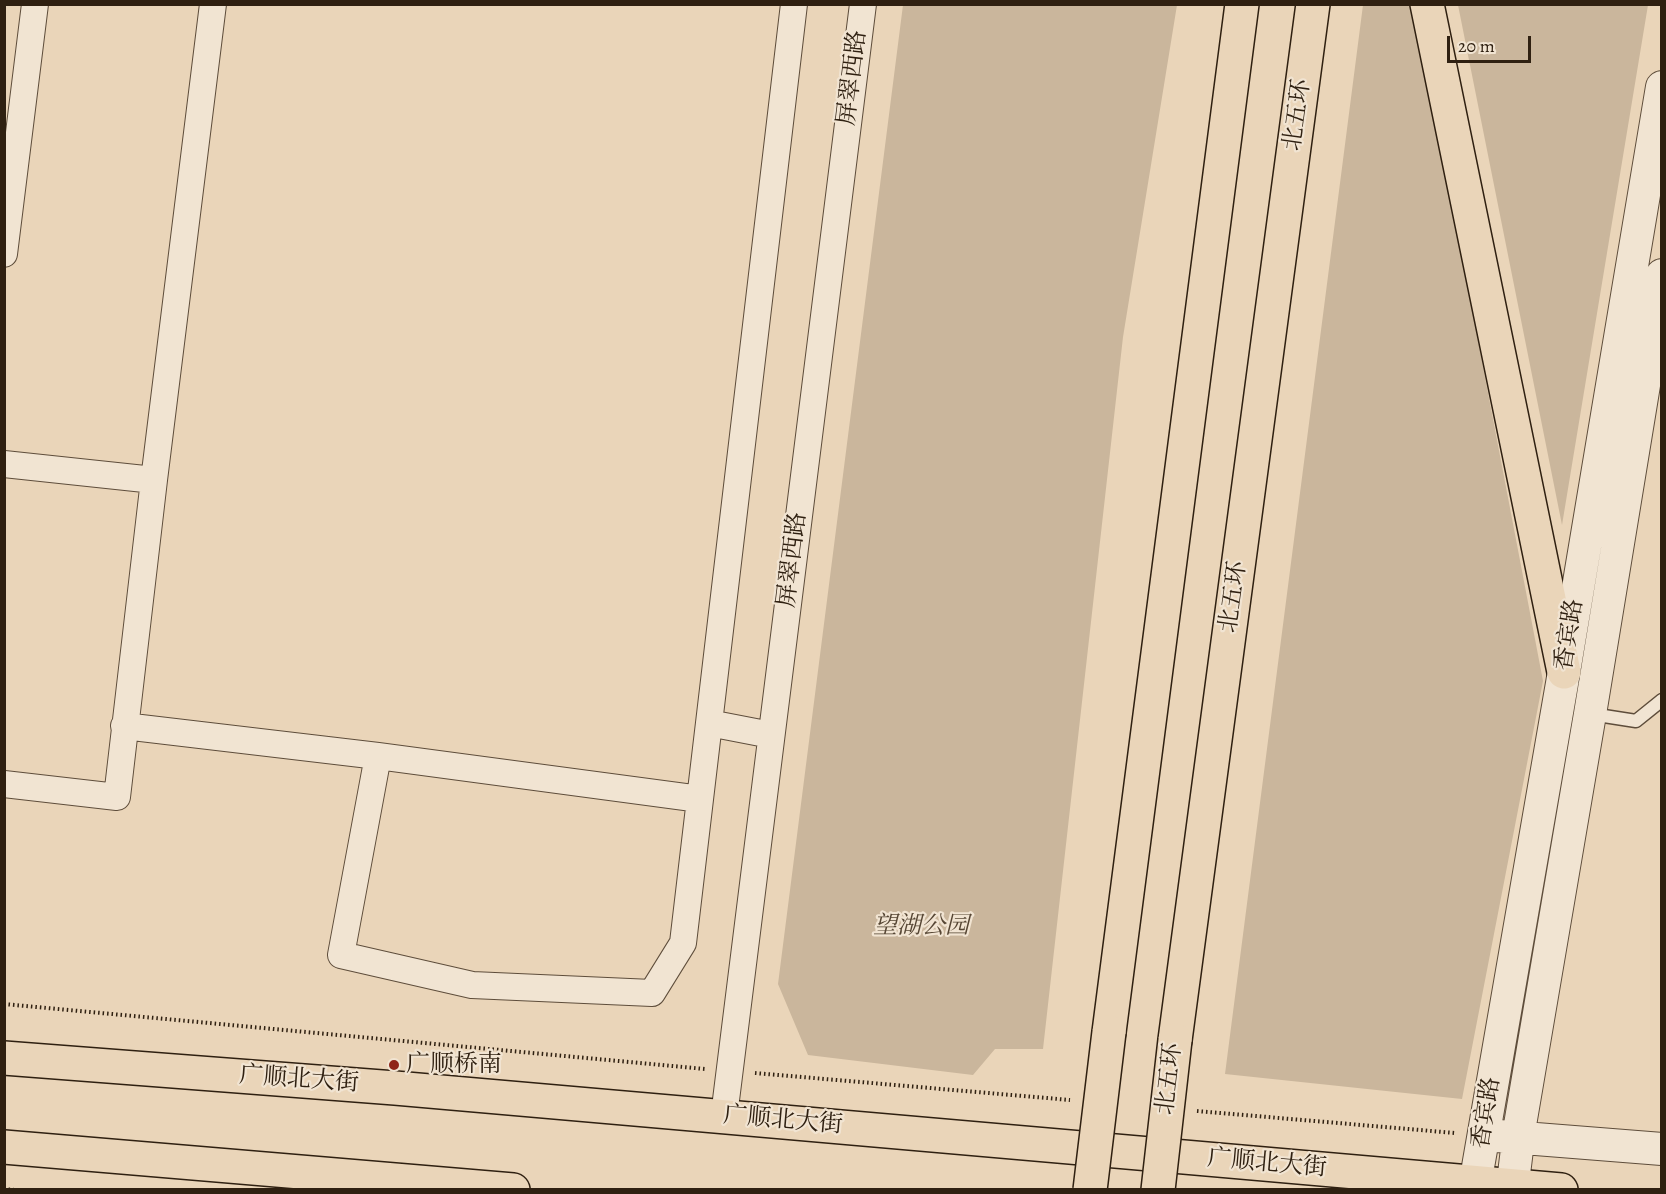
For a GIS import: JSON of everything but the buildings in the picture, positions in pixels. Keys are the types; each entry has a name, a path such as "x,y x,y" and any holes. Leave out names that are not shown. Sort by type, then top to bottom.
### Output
{"main road":[{"path":"1090,1190 1242,4"},
{"name":"北五环","path":"1158,1190 1175,1040 1313,4"},
{"path":"1427,4 1564,672"},
{"name":"广顺北大街","path":"4,1058 724,1116 1475,1186 1561,1190"},
{"path":"4,1147 513,1190"}],"street":[{"path":"4,254 35,4"},
{"path":"4,784 117,796 213,4"},
{"path":"378,756 341,955 472,985 652,993 683,943 794,4"},
{"name":"屏翠西路","path":"724,1116 862,4"},
{"name":"香宾路","path":"1475,1186 1662,87"},
{"name":"香宾路","path":"1512,1187 1518,1138 1662,275"},
{"path":"4,465 154,480"},
{"path":"1564,672 1590,714"},
{"path":"709,723 771,735"},
{"path":"124,726 378,756 700,799"},
{"path":"1483,1135 1662,1149"}],"lane":[{"path":"1590,714 1636,721 1662,700"}],"path":[{"path":"4,1188 15,1190"}],"green space":[{"name":"望湖公园","path":"903,5 1177,5 1123,337 1043,1049 995,1049 973,1075 808,1055 778,984"},
{"path":"1363,5 1414,5 1543,681 1462,1099 1225,1074"},
{"path":"1458,5 1648,5 1562,525"}],"place":[{"name":"广顺桥南","path":"394,1065"}]}
